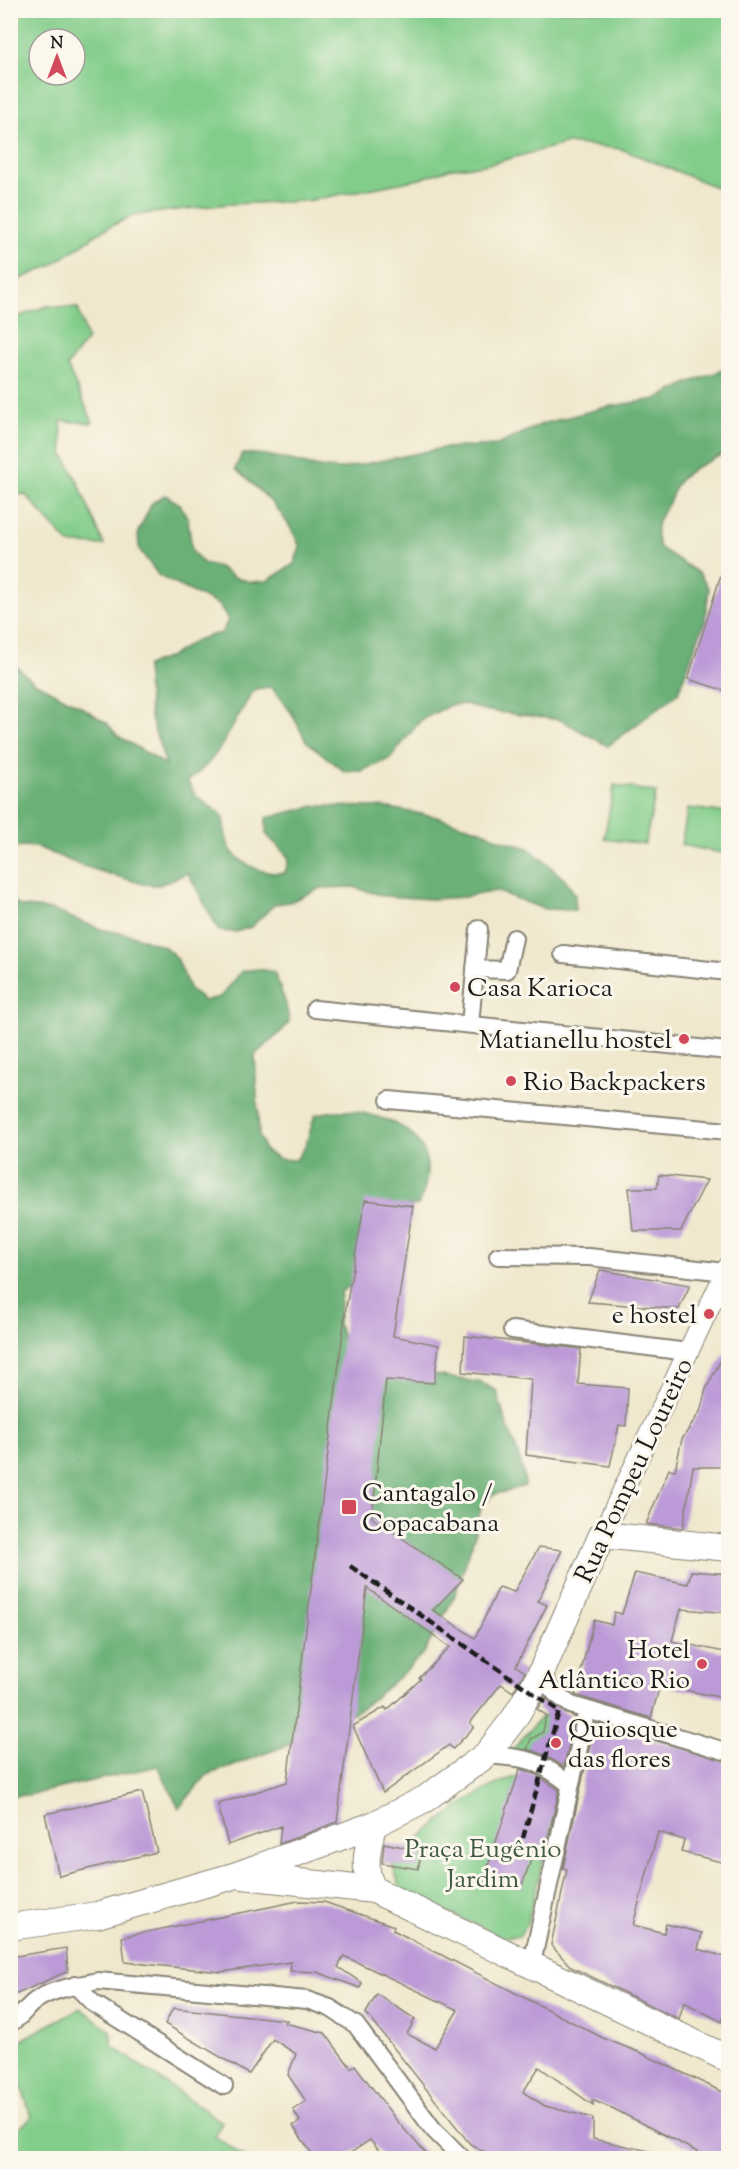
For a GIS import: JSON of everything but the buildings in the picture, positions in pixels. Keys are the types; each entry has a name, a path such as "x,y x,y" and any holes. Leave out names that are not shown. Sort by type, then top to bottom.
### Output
{"main road":[{"path":"603,1535 729,1548"},
{"name":"Rua Pompeu Loureiro","path":"540,1675 603,1535"},
{"path":"10,1927 97,1915 237,1875 373,1825 425,1799 486,1755 514,1719 540,1675"},
{"path":"373,1825 368,1847 367,1879 375,1890"},
{"path":"237,1875 375,1890 729,2059"}],"street":[{"path":"470,1024 479,929"},
{"path":"475,969 507,970 514,938"},
{"path":"563,954 729,972"},
{"path":"315,1009 729,1051"},
{"path":"389,1100 729,1131"},
{"path":"498,1256 589,1257 727,1269"},
{"name":"Rua Pompeu Loureiro","path":"603,1535 727,1269"},
{"path":"512,1330 688,1353"},
{"path":"540,1675 565,1702 729,1752"},
{"path":"532,1963 569,1784 587,1710"},
{"path":"486,1755 532,1759 545,1765 569,1784"},
{"path":"10,2023 19,2019 35,2000 75,1985 98,1982 307,2000 330,2008 356,2025 433,2130 462,2158"},
{"path":"75,1985 93,2003 224,2086"}],"green space":[{"path":"11,10 728,11 728,192 621,149 568,143 485,165 452,168 420,179 307,201 229,204 134,215 105,229 52,265 11,283"},
{"path":"47,306 78,308 87,339 67,366 93,423 61,421 63,454 78,482 104,545 69,544 26,495 11,493 11,319"},
{"path":"728,368 728,452 680,479 659,518 657,528 659,547 700,574 709,589 705,620 678,693 608,746 561,720 482,710 466,704 450,705 421,720 390,759 361,771 344,771 306,741 291,712 271,687 255,689 226,739 210,761 187,781 196,796 222,815 228,845 235,855 247,865 263,871 285,873 289,858 266,834 266,818 314,806 383,807 433,816 481,830 496,838 528,848 565,880 575,894 575,910 544,909 496,891 464,897 431,899 384,896 353,887 321,888 290,902 275,904 251,927 235,932 219,931 188,873 159,885 143,884 80,865 37,847 21,846 11,850 11,662 34,682 80,706 107,723 118,736 166,765 150,716 146,667 198,640 222,633 228,620 219,605 159,576 139,549 138,532 152,503 165,495 180,504 188,519 192,551 203,563 219,567 234,577 251,582 267,581 294,564 300,547 281,513 235,469 242,454 267,455 340,469 443,448 497,445 542,424 606,407 656,399 688,383"},
{"path":"614,785 656,792 645,844 604,839"},
{"path":"688,808 728,813 728,854 681,845"},
{"path":"11,898 19,906 52,910 100,929 132,935 165,947 177,958 190,990 204,1001 220,997 242,971 258,969 274,972 286,1004 289,1022 255,1055 259,1135 265,1151 279,1159 296,1160 305,1147 315,1115 331,1111 346,1111 378,1117 406,1130 423,1150 426,1162 427,1175 418,1205 403,1207 354,1283 341,1292 338,1324 343,1340 419,1372 482,1383 497,1391 521,1462 525,1486 493,1495 481,1507 474,1538 455,1595 424,1653 362,1708 304,1739 207,1775 179,1808 158,1766 29,1795 11,1796"},
{"path":"559,1711 577,1720 564,1764 534,1751 512,1750 541,1717"},
{"name":"Praça Eugênio Jardim","path":"523,1775 544,1778 559,1789 559,1799 527,1924 520,1936 502,1937 411,1896 400,1887 392,1864 419,1838 453,1811 489,1788"},
{"path":"80,2008 110,2030 112,2046 222,2122 215,2136 245,2158 11,2158 11,2135 32,2117 11,2058 11,2046"}],"railway":[{"path":"350,1566 559,1711 523,1838"}],"place":[{"name":"Casa Karioca","path":"455,987"},
{"name":"Matianellu hostel","path":"684,1039"},
{"name":"Rio Backpackers","path":"511,1081"},
{"name":"e hostel","path":"709,1314"},
{"name":"Cantagalo / Copacabana","path":"349,1507"},
{"name":"Hotel Atlântico Rio","path":"702,1664"},
{"name":"Quiosque das flores","path":"556,1743"}]}
